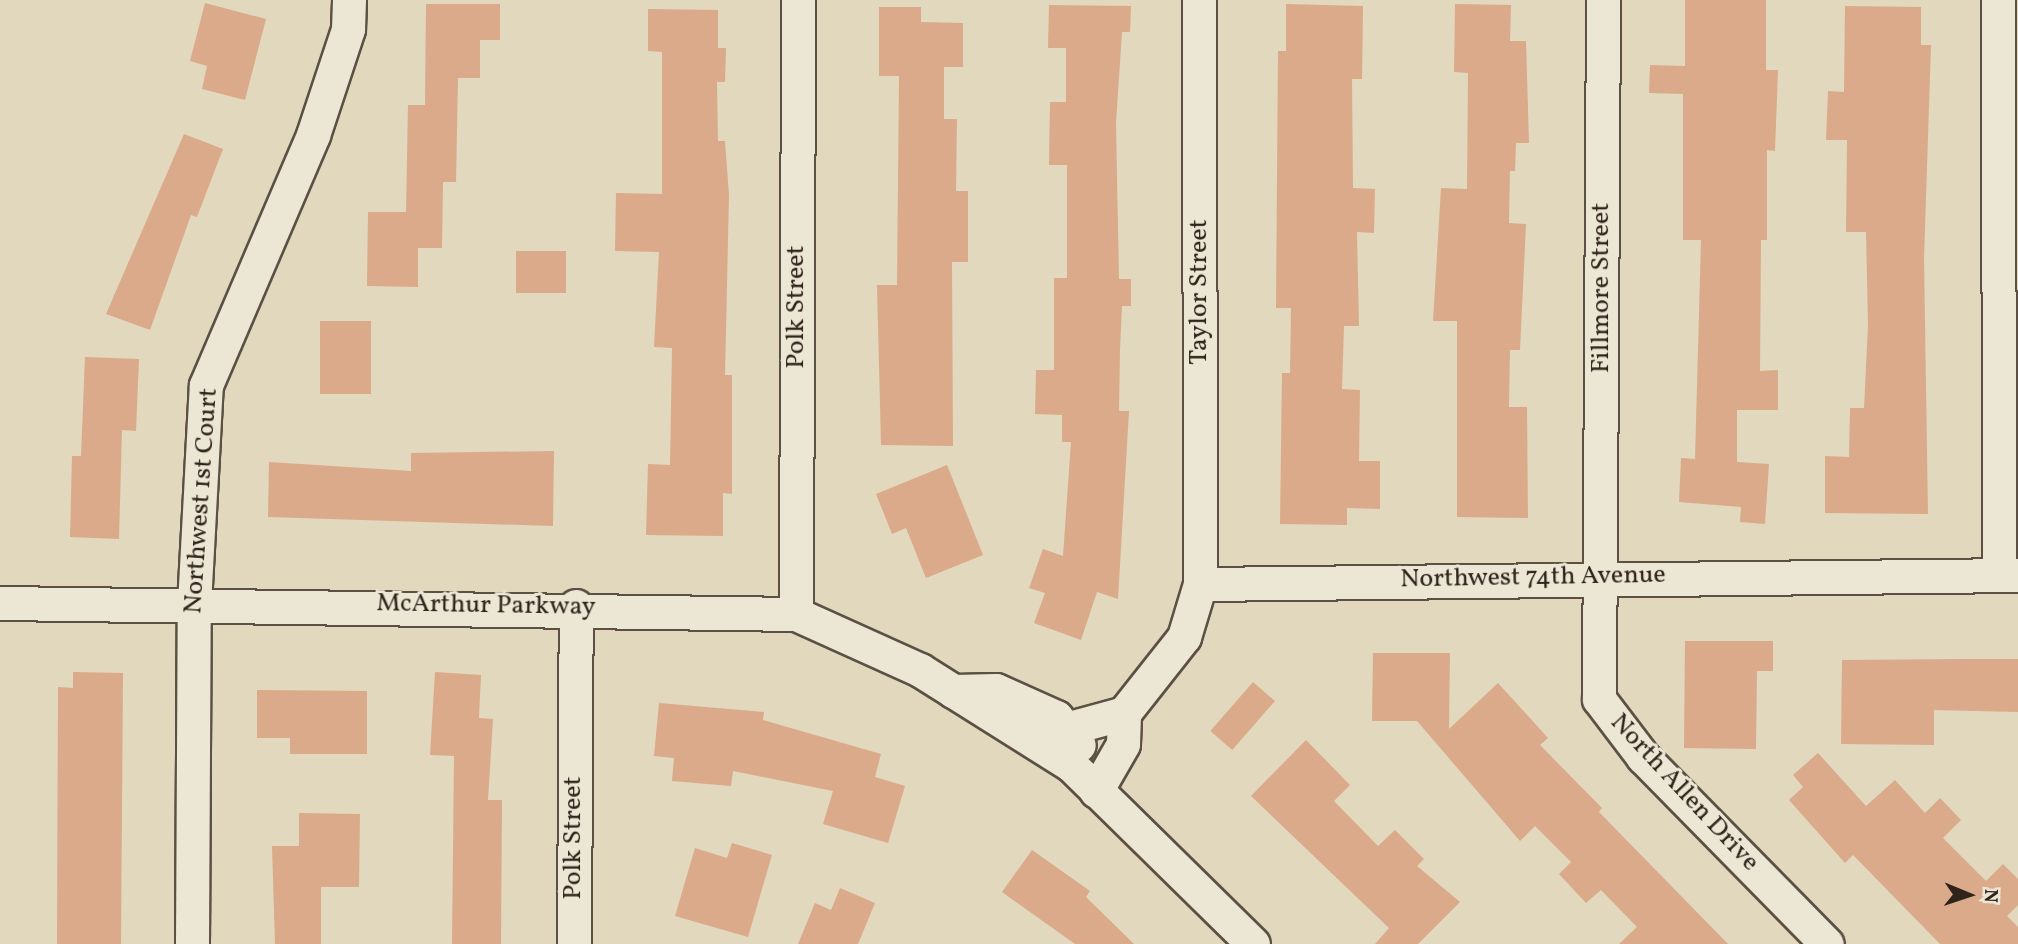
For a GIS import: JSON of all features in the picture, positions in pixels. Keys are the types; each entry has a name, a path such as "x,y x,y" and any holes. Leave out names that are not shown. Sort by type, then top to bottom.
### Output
{"street":[{"name":"Northwest 1st Court","path":"192,944 194,604 206,385 313,135 348,29 349,0"},
{"name":"Polk Street","path":"796,614 798,0"},
{"name":"Taylor Street","path":"1199,0 1200,584"},
{"name":"Fillmore Street","path":"1597,576 1603,0"},
{"path":"1998,0 2008,575"},
{"name":"Northwest 74th Avenue","path":"1200,584 1597,576 2008,575"},
{"name":"North Allen Drive","path":"1597,576 1599,699 1643,757 1827,944"},
{"path":"1066,729 1124,713 1184,637 1200,584"},
{"name":"McArthur Parkway","path":"0,603 576,606 796,614 953,691 1101,784"},
{"name":"Polk Street","path":"573,944 576,606"},
{"name":"McArthur Parkway","path":"953,691 996,690 1056,717 1132,825 1254,944"},
{"path":"1101,784 1123,744 1124,713"}],"building":[{"path":"1685,0 1766,0 1766,70 1778,70 1775,151 1767,150 1767,240 1761,240 1760,371 1778,370 1778,410 1737,410 1737,462 1769,464 1765,524 1740,522 1741,507 1679,502 1681,458 1695,459 1701,240 1683,240 1683,94 1649,93 1650,65 1685,66"},
{"path":"205,3 266,19 245,100 202,89 207,66 190,61"},
{"path":"426,4 500,4 500,40 480,40 480,78 458,78 456,182 443,182 442,248 418,248 418,287 367,286 368,212 406,212 408,105 425,105"},
{"path":"1286,4 1363,6 1362,79 1352,79 1353,188 1375,189 1374,233 1357,232 1359,326 1344,326 1342,389 1360,390 1359,461 1380,461 1380,509 1347,508 1347,525 1280,524 1282,373 1290,373 1291,308 1276,308 1278,51 1286,51"},
{"path":"1455,4 1511,5 1510,41 1526,41 1529,143 1516,143 1515,171 1510,171 1509,223 1526,224 1520,350 1510,350 1509,407 1527,407 1528,518 1457,517 1457,321 1433,321 1441,188 1467,189 1468,73 1454,72"},
{"path":"1049,5 1131,6 1130,32 1122,32 1116,123 1119,279 1131,279 1131,306 1122,306 1120,350 1119,411 1129,411 1118,599 1097,592 1081,640 1034,623 1045,593 1029,588 1043,549 1063,556 1071,442 1062,442 1062,415 1035,414 1036,370 1054,370 1054,278 1067,278 1067,165 1049,165 1050,102 1066,102 1066,48 1048,48"},
{"path":"1845,6 1921,7 1921,45 1931,45 1924,259 1928,514 1825,513 1825,456 1849,457 1850,408 1864,408 1868,326 1866,232 1846,232 1847,140 1826,140 1828,91 1844,92"},
{"path":"879,7 921,7 921,22 963,23 963,67 944,67 944,119 957,119 956,191 968,191 968,262 952,262 953,446 881,445 877,285 897,285 899,76 879,76"},
{"path":"648,9 718,10 718,48 726,48 725,82 717,82 718,141 725,141 729,195 725,375 732,375 732,494 723,493 723,536 646,535 648,464 670,465 672,348 654,347 659,252 615,251 616,193 662,194 662,52 648,51"},
{"path":"184,134 223,149 197,217 191,215 150,330 106,314"},
{"path":"516,251 566,251 566,293 516,293"},
{"path":"320,321 371,321 371,394 320,394"},
{"path":"85,357 139,359 136,431 122,430 119,539 70,537 72,456 81,456"},
{"path":"554,451 553,526 268,517 269,462 411,471 411,453"},
{"path":"947,465 983,555 926,578 906,528 892,534 876,494"},
{"path":"1685,641 1773,641 1773,671 1757,671 1756,749 1684,748"},
{"path":"1373,653 1450,653 1449,729 1498,683 1548,738 1540,745 1602,808 1599,812 1728,944 1619,944 1637,927 1601,890 1586,903 1559,874 1571,862 1535,826 1520,841 1417,721 1372,721"},
{"path":"2018,659 2018,712 1934,710 1934,745 1841,744 1842,660"},
{"path":"73,672 123,673 121,944 57,944 58,687 73,688"},
{"path":"435,672 481,675 479,718 493,719 488,800 502,800 501,944 452,944 454,756 430,755"},
{"path":"1253,682 1275,701 1232,750 1210,731"},
{"path":"257,690 367,691 367,754 290,754 290,738 257,738"},
{"path":"659,703 764,712 763,720 881,754 875,777 905,786 888,843 823,824 833,791 733,771 731,786 672,781 674,758 654,756"},
{"path":"1306,740 1350,785 1334,801 1378,846 1395,830 1424,859 1417,866 1460,902 1418,944 1375,944 1389,928 1251,796"},
{"path":"1818,753 1866,806 1895,780 1925,813 1940,798 1961,820 1943,838 1986,881 2003,864 2018,879 2018,905 2007,916 2018,927 2018,944 1940,944 1853,855 1845,863 1789,800 1803,787 1793,775"},
{"path":"299,813 360,814 359,887 321,887 321,944 275,944 272,846 299,846"},
{"path":"732,843 772,855 748,937 675,916 695,848 727,858"},
{"path":"1032,850 1090,891 1086,897 1134,944 1075,944 1002,892"},
{"path":"840,888 875,903 858,944 798,944 815,903 831,910"}]}
